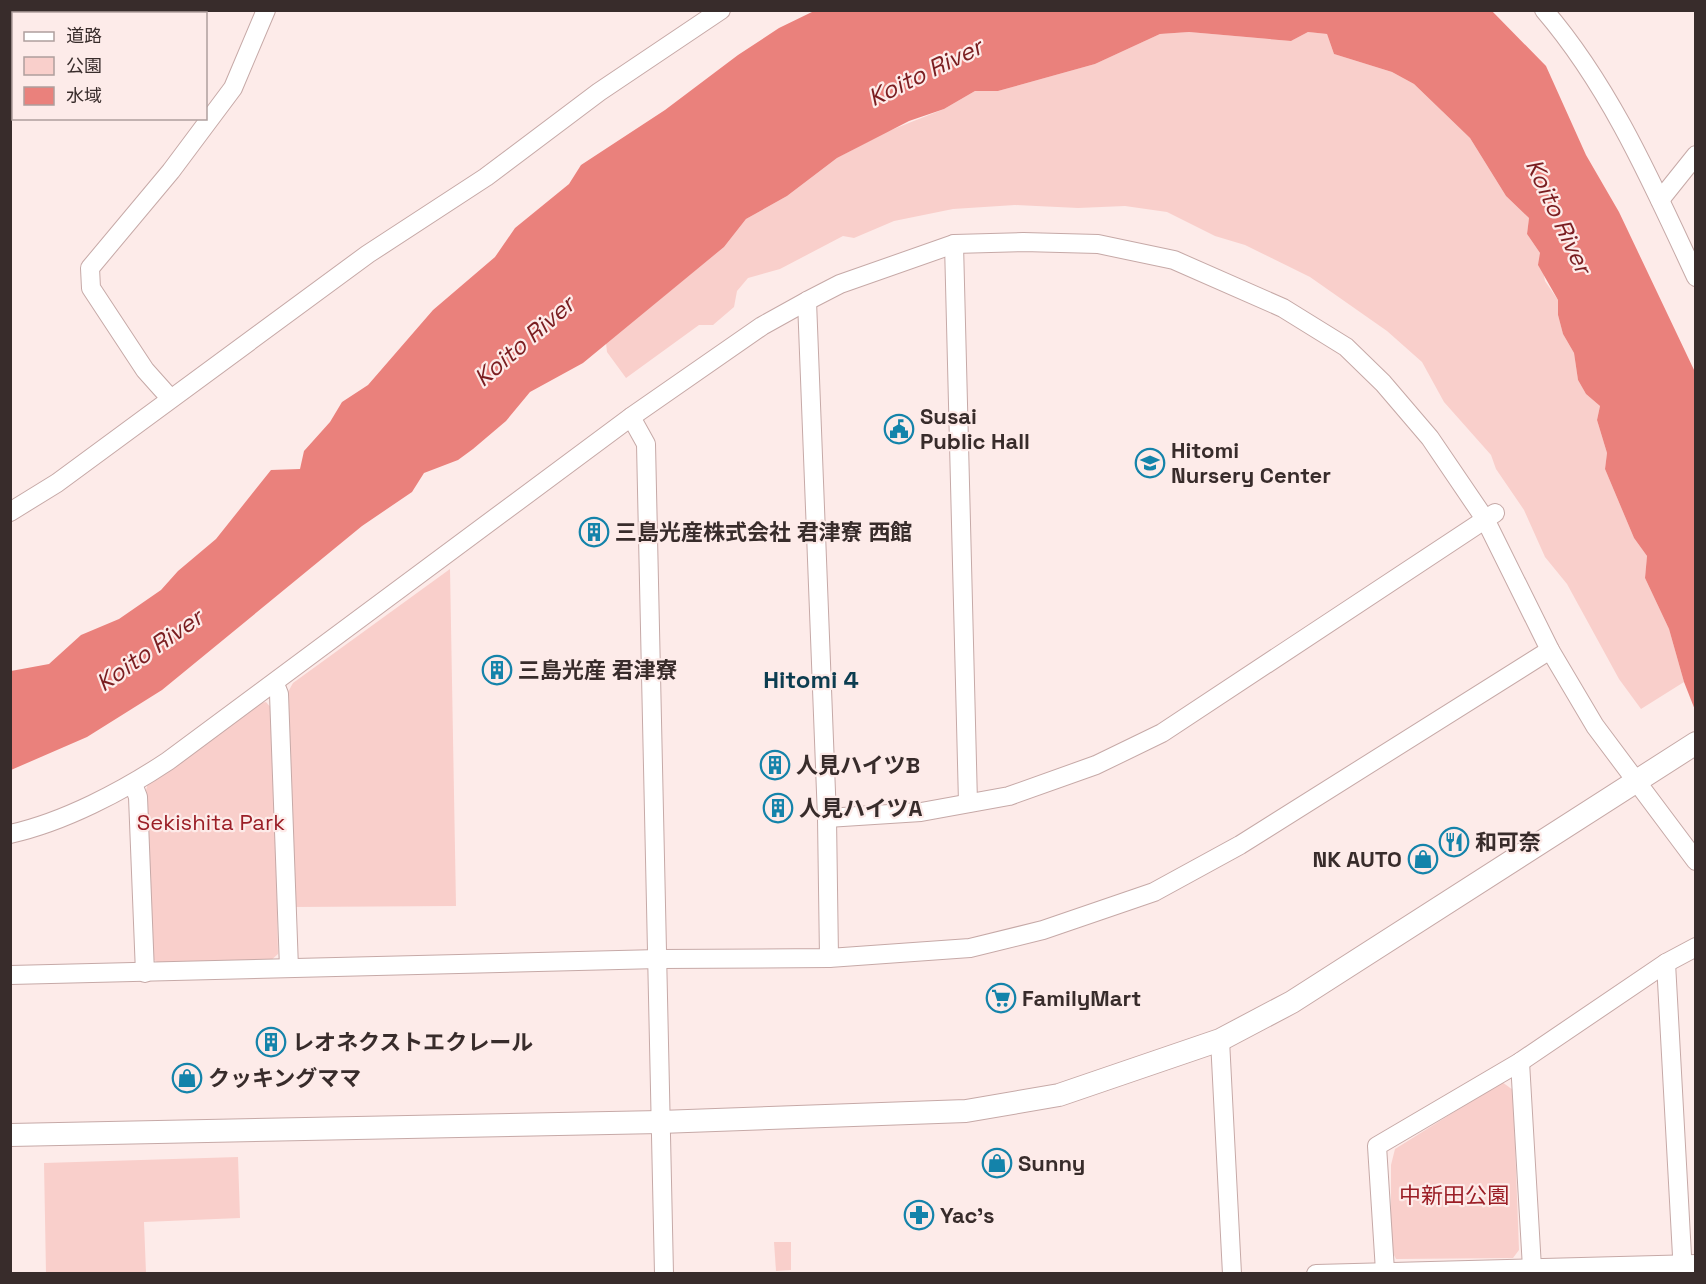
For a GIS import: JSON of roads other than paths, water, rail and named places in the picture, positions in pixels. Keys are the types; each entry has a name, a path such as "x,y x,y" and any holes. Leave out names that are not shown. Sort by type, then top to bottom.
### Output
{"street":[{"path":"170,398 144,370 91,288 90,268 171,171 233,88 266,10"},
{"path":"10,512 57,483 368,254 486,177 599,92 721,10"},
{"path":"1544,10 1568,38 1615,114 1660,200 1695,277"},
{"path":"1660,200 1695,155"},
{"path":"10,834 35,829 133,784 275,684 630,417 762,326 840,284 954,244 1023,242 1098,244 1174,260 1283,308 1346,346 1383,383 1430,438 1490,516 1550,650 1595,726 1695,861"},
{"path":"954,244 968,803"},
{"path":"807,301 827,818 829,958"},
{"path":"630,417 646,444 659,959 664,1274"},
{"path":"827,818 921,812 1009,796 1096,765 1162,733 1490,516"},
{"path":"10,975 659,959 829,958 970,948 1042,930 1154,892 1240,845 1550,650"},
{"path":"275,684 279,694 290,968"},
{"path":"10,1135 660,1122 966,1111 1059,1095 1220,1040 1341,972 1695,743"},
{"path":"133,784 138,797 145,973"},
{"path":"1385,1271 1377,1146 1520,1062 1666,963 1695,947"},
{"path":"1316,1274 1532,1268 1687,1267 1666,963"},
{"path":"1220,1040 1232,1274"},
{"path":"1520,1062 1532,1268"}],"water":[{"name":"Koito River","path":"814,11 1492,11 1546,66 1586,155 1619,212 1695,372 1695,710 1684,682 1669,629 1645,578 1647,556 1634,538 1605,469 1607,453 1597,420 1600,406 1586,394 1578,380 1574,353 1563,334 1558,315 1558,300 1538,265 1540,253 1527,234 1529,218 1506,196 1470,138 1414,84 1392,72 1334,54 1327,34 1308,32 1291,41 1189,32 1160,34 1095,64 998,91 975,91 944,109 909,121 837,158 787,196 746,219 724,247 583,363 530,392 506,421 458,460 424,473 412,492 362,526 162,690 87,737 11,770 11,671 49,664 81,635 119,619 161,590 178,571 216,539 271,470 300,469 304,451 330,422 342,402 368,385 433,310 495,257 515,228 569,184 581,165 665,110 738,55 779,28"}],"place":[{"name":"Susai Public Hall","path":"899,429"},
{"name":"Hitomi Nursery Center","path":"1150,463"},
{"name":"三島光産株式会社 君津寮 西館","path":"594,532"},
{"name":"三島光産 君津寮","path":"497,670"},
{"name":"人見ハイツB","path":"775,765"},
{"name":"人見ハイツA","path":"778,808"},
{"name":"和可奈","path":"1454,842"},
{"name":"NK AUTO","path":"1423,859"},
{"name":"FamilyMart","path":"1001,998"},
{"name":"レオネクストエクレール","path":"271,1042"},
{"name":"クッキングママ","path":"187,1078"},
{"name":"Sunny","path":"997,1163"},
{"name":"Yac's","path":"919,1215"}],"district":[{"name":"Hitomi 4","path":"811,679"}],"park label":[{"name":"Sekishita Park","path":"211,822"},
{"name":"中新田公園","path":"1454,1195"}]}
